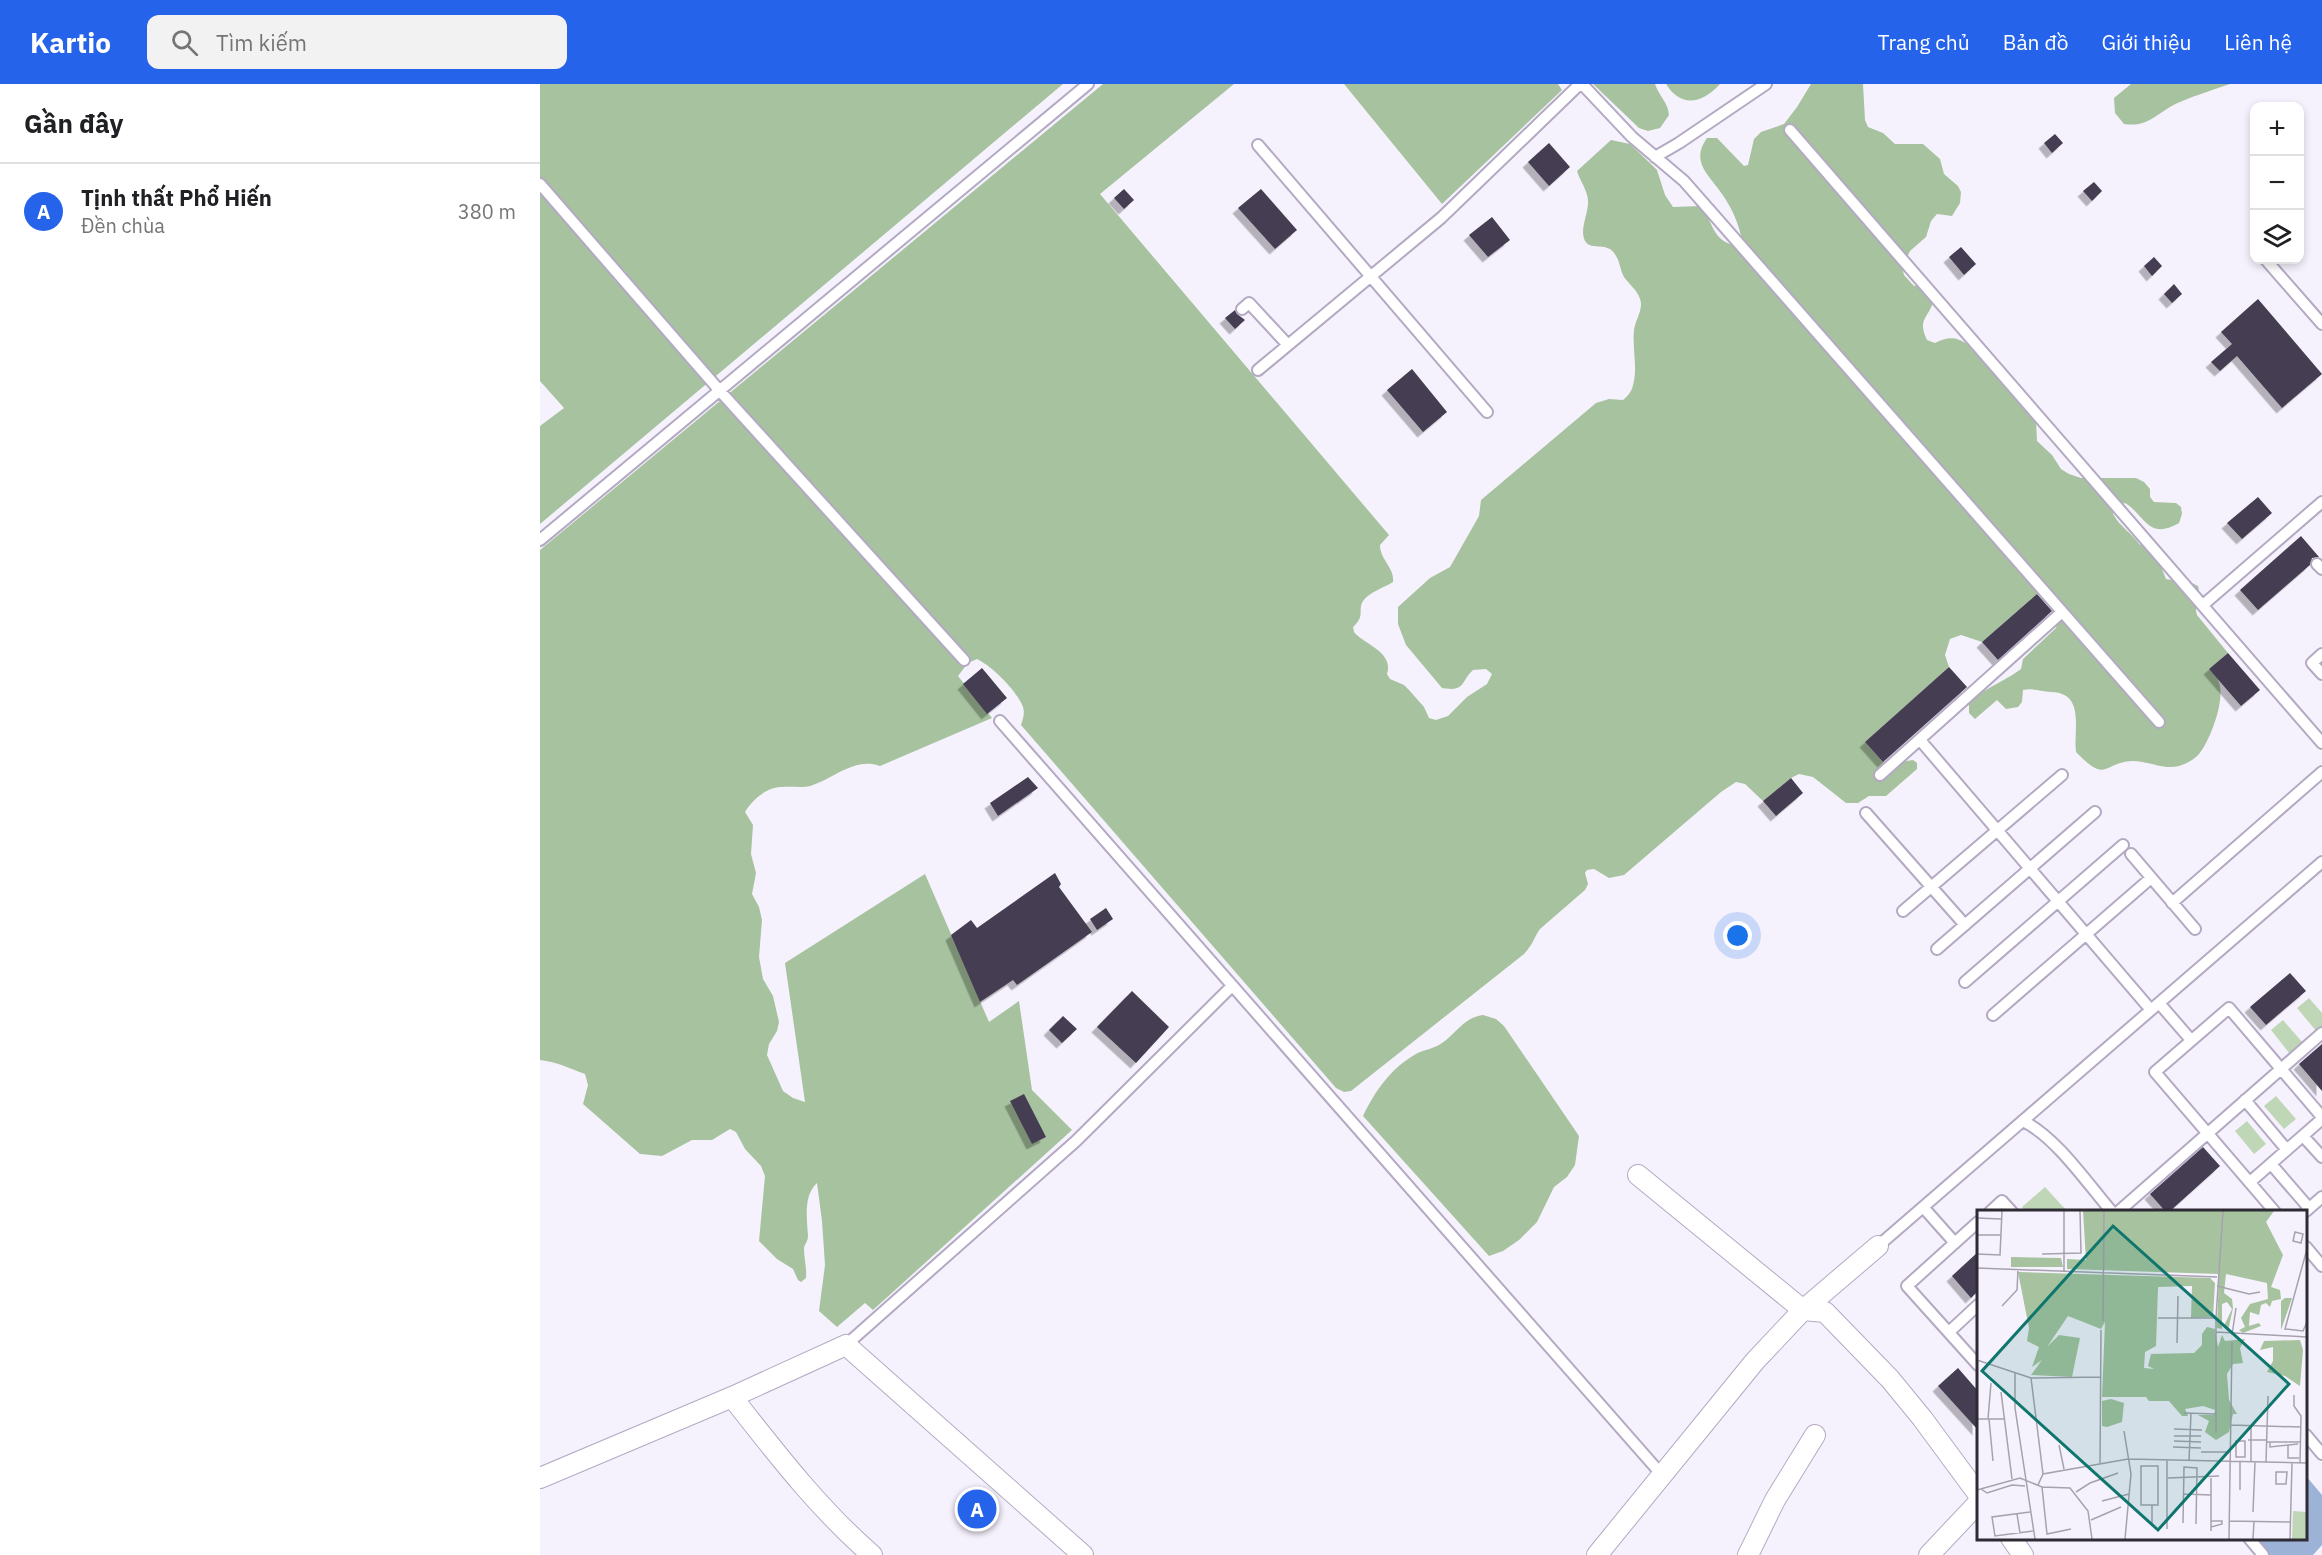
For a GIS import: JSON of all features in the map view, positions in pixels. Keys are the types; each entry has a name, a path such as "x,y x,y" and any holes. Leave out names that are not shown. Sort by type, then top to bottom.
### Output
{"street":[{"path":"1638,1175 1803,1310 1825,1312 1890,1379 1977,1493"},
{"path":"1597,1555 1755,1361 1803,1310 1878,1246"},
{"path":"540,1478 732,1397 846,1345 1083,1555"},
{"path":"732,1397 804,1488 872,1555"},
{"path":"1748,1555 1775,1500 1815,1435"},
{"path":"1929,1555 1977,1504"},
{"path":"2012,1540 2023,1555"}],"lane":[{"path":"540,540 1088,84"},
{"path":"1257,370 1441,218 1581,84 1619,125 1684,181 2159,722"},
{"path":"1655,157 1679,143 1759,86"},
{"path":"1790,130 2320,737"},
{"path":"1258,145 1487,412"},
{"path":"540,184 720,391 964,660"},
{"path":"2270,264 2322,324"},
{"path":"1242,309 1249,303 1288,345"},
{"path":"2203,605 2321,504"},
{"path":"1880,775 2062,612"},
{"path":"2322,654 2312,663 2322,674"},
{"path":"1000,721 1662,1475"},
{"path":"1920,740 2086,934 2155,1007 2191,1040"},
{"path":"2172,903 2322,772"},
{"path":"1903,911 2062,775"},
{"path":"1936,950 2095,812"},
{"path":"1866,813 1965,925"},
{"path":"1965,982 2123,845"},
{"path":"2131,854 2195,929"},
{"path":"1878,1246 2322,862"},
{"path":"1993,1015 2151,878"},
{"path":"846,1345 1076,1141 1232,986"},
{"path":"2250,1182 2322,1118 2229,1008 2155,1072 2273,1210"},
{"path":"2120,1210 2322,1034"},
{"path":"2245,1100 2287,1149"},
{"path":"2023,1121 2050,1140 2110,1210"},
{"path":"2304,1136 2322,1157"},
{"path":"2271,1164 2307,1210 2322,1197"},
{"path":"1992,1210 2002,1201 2010,1210"},
{"path":"1923,1208 1955,1243"},
{"path":"1977,1223 1907,1286 1977,1360"},
{"path":"2307,1248 2322,1266"},
{"path":"1949,1332 1977,1306"},
{"path":"2307,1436 2322,1454"},
{"path":"2250,1540 2263,1555"}],"green space":[{"path":"540,84 1063,84 540,524 540,426 564,408 540,381"},
{"path":"1103,84 1234,84 1100,194 1389,535 1380,545 1382,555 1392,572 1393,582 1363,601 1359,619 1353,627 1354,632 1383,654 1390,679 1404,685 1424,707 1429,718 1436,720 1448,716 1467,697 1487,684 1492,674 1486,669 1473,670 1459,687 1442,688 1406,645 1398,624 1398,607 1430,578 1450,567 1479,516 1481,500 1596,403 1609,399 1623,400 1632,387 1635,372 1634,330 1641,303 1639,296 1624,277 1613,251 1605,247 1592,246 1585,241 1583,231 1588,200 1577,171 1611,140 1630,144 1657,170 1665,195 1673,207 1700,206 1717,235 1736,246 1742,242 1735,217 1726,199 1703,168 1701,161 1700,154 1707,138 1717,138 1744,166 1748,165 1754,139 1761,132 1784,124 1811,84 1863,84 1865,120 1868,127 1883,133 1895,144 1923,144 1940,159 1944,174 1958,186 1961,192 1960,203 1952,216 1937,214 1931,221 1926,237 1910,251 1902,267 1904,275 1914,286 1918,285 1934,300 1923,323 1927,340 1935,343 1955,339 1967,344 2036,421 2037,441 2052,455 2061,469 2081,478 2136,478 2150,489 2150,497 2154,502 2176,503 2181,507 2182,514 2179,523 2160,529 2148,524 2125,503 2114,508 2113,514 2140,545 2150,538 2162,551 2165,565 2162,569 2166,579 2198,586 2197,615 2228,653 2209,669 2217,679 2220,697 2216,718 2203,748 2195,758 2179,766 2168,767 2133,761 2100,770 2086,762 2076,752 2076,714 2069,699 2062,694 2030,689 2023,690 2022,702 2018,707 2006,709 1997,700 1975,719 1969,713 1969,703 1982,692 2021,669 2023,659 2056,628 2054,614 2037,594 1982,642 1961,635 1950,639 1945,655 1949,667 1865,742 1884,763 1893,755 1900,762 1913,760 1917,763 1917,769 1886,796 1869,796 1858,803 1846,803 1813,777 1799,774 1763,801 1745,784 1736,782 1721,792 1624,875 1609,878 1594,869 1587,870 1585,873 1588,884 1585,890 1540,929 1524,954 1351,1091 1344,1092 1336,1088 1021,725 1024,709 1020,701 997,673 977,659 968,663 958,676 992,718 880,766 861,764 810,786 771,789 756,798 745,812 753,825 751,854 756,873 752,894 759,907 762,920 759,957 763,979 773,996 779,1022 777,1031 769,1044 767,1055 783,1091 805,1102 785,963 925,874 989,1022 1019,1001 1032,1090 1072,1130 873,1310 865,1303 837,1327 819,1311 825,1265 817,1183 808,1201 808,1236 804,1249 806,1278 801,1282 793,1269 777,1259 759,1241 765,1176 761,1166 745,1149 736,1132 730,1129 712,1140 692,1140 662,1156 640,1154 583,1104 588,1085 585,1074 540,1060 540,550"},
{"path":"1344,84 1558,84 1562,90 1442,204"},
{"path":"1593,84 1655,84 1667,106 1669,115 1660,128 1648,131 1639,128"},
{"path":"1666,84 1720,84 1706,96 1685,100 1672,92"},
{"path":"2131,84 2230,84 2180,102 2141,124 2133,125 2124,124 2115,113 2114,98"},
{"path":"2309,998 2322,1013 2322,1027 2317,1032 2297,1008"},
{"path":"1483,1015 1496,1019 1504,1026 1579,1136 1575,1165 1567,1177 1554,1187 1537,1222 1519,1240 1503,1251 1489,1256 1363,1116 1378,1089 1399,1066 1416,1054 1436,1047 1470,1019"},
{"path":"2283,1020 2303,1043 2290,1054 2271,1030"},
{"path":"2276,1096 2296,1119 2284,1129 2264,1106"},
{"path":"2247,1121 2266,1144 2254,1154 2235,1131"},
{"path":"2045,1187 2066,1210 2025,1210 2022,1207"}],"water":[{"path":"2307,1477 2322,1495 2322,1545 2313,1555 2270,1555 2255,1540 2307,1540"}],"building":[{"path":"2055,134 2063,143 2052,153 2044,143"},
{"path":"1549,143 1570,167 1549,186 1528,162"},
{"path":"2094,182 2102,191 2092,201 2083,191"},
{"path":"1124,189 1134,200 1124,209 1114,198"},
{"path":"1261,189 1297,230 1275,249 1238,208"},
{"path":"1492,217 1510,240 1488,257 1469,235"},
{"path":"1961,247 1976,264 1964,275 1949,257"},
{"path":"2154,257 2162,266 2152,276 2144,266"},
{"path":"2174,284 2182,294 2172,303 2164,294"},
{"path":"2258,299 2322,374 2282,408 2237,356 2220,371 2211,362 2232,344 2221,332"},
{"path":"1235,310 1245,320 1235,329 1225,318"},
{"path":"1412,369 1447,412 1423,432 1387,390"},
{"path":"2258,497 2272,513 2242,539 2227,523"},
{"path":"2301,536 2319,557 2312,558 2310,565 2258,610 2240,590"},
{"path":"2037,594 2052,611 1998,660 1982,642"},
{"path":"2228,653 2260,690 2241,706 2209,669"},
{"path":"1949,667 1967,687 1883,762 1865,742"},
{"path":"982,668 1007,698 987,714 963,684"},
{"path":"1028,777 1038,788 998,816 990,803"},
{"path":"1791,778 1803,793 1776,816 1763,801"},
{"path":"1055,873 1061,884 1059,887 1092,932 1017,985 1013,980 980,1002 951,935 971,920 977,928"},
{"path":"1106,908 1113,919 1097,930 1090,919"},
{"path":"2290,973 2306,991 2266,1025 2250,1007"},
{"path":"1132,991 1169,1027 1136,1063 1097,1027"},
{"path":"1063,1016 1077,1029 1062,1043 1049,1030"},
{"path":"2322,1044 2322,1091 2299,1064"},
{"path":"1024,1094 1046,1137 1032,1144 1010,1101"},
{"path":"2203,1147 2220,1166 2171,1210 2164,1210 2150,1194"},
{"path":"1977,1253 1977,1292 1971,1298 1952,1276"},
{"path":"1958,1368 1977,1390 1977,1429 1938,1386"}],"place":[{"name":"Tịnh thất Phổ Hiến","path":"977,1509"}]}
